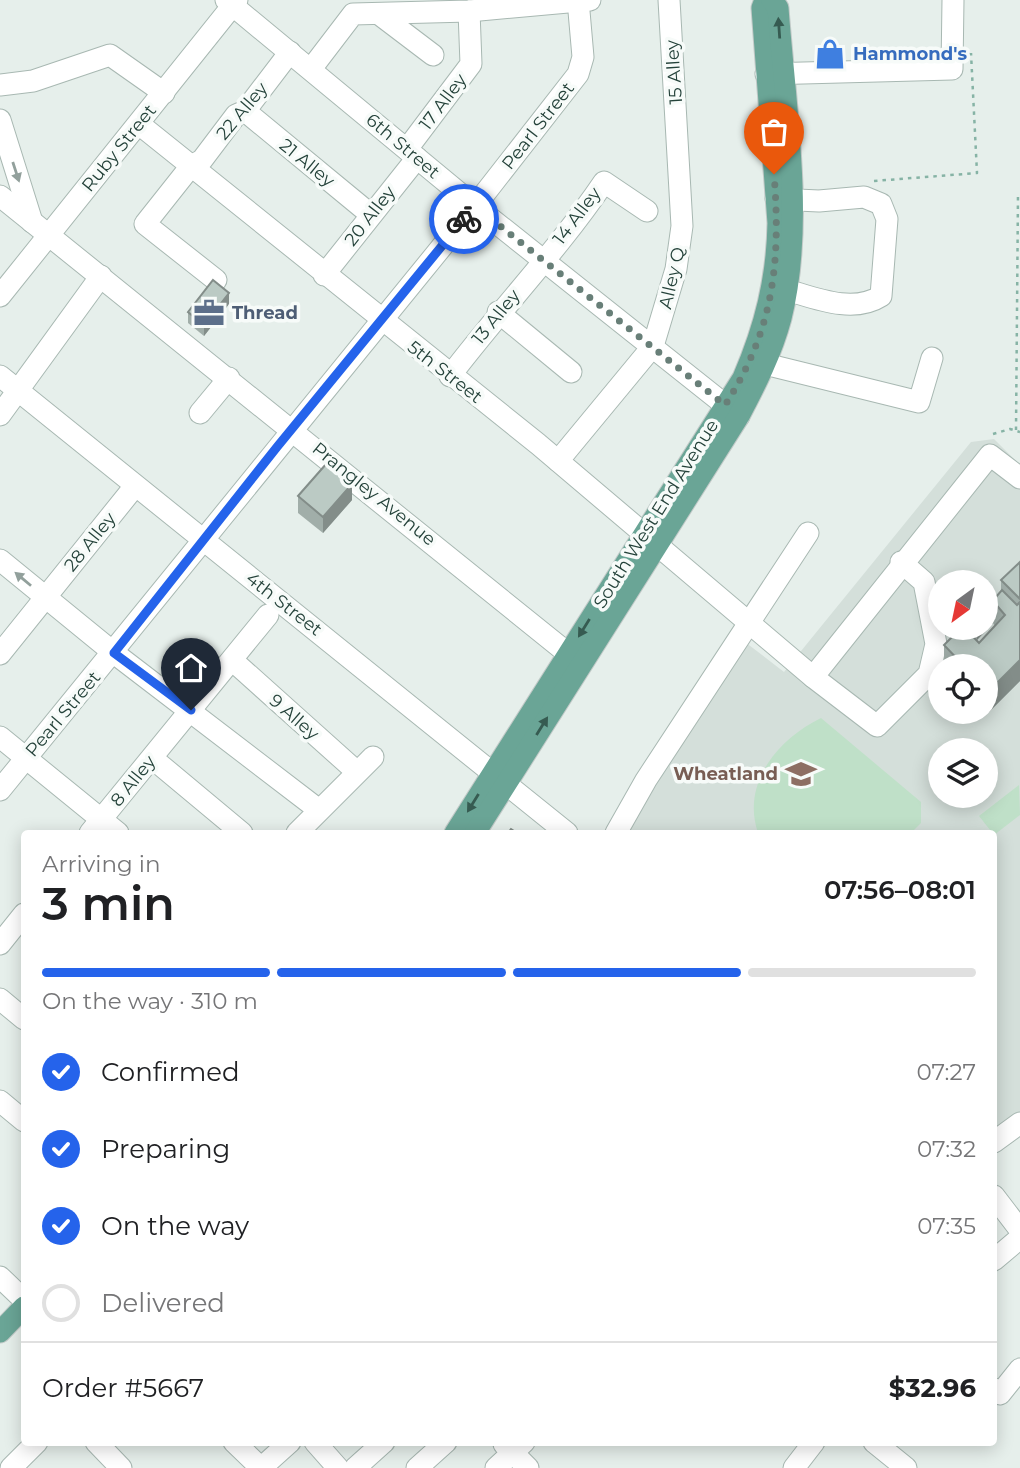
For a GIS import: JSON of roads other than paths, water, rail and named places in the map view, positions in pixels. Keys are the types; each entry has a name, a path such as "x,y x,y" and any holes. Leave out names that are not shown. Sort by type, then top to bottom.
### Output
{"main road":[{"name":"South West End Avenue","path":"732,410 767,316 784,199 774,73 762,8 765,0"},
{"name":"South West End Avenue","path":"772,0 778,8 774,73"},
{"name":"South West End Avenue","path":"457,830 499,779 732,410 765,364 787,290 794,229 784,199"},
{"name":"South West End Avenue","path":"476,830 499,779"},
{"path":"0,1332 21,1310"}],"street":[{"name":"Pearl Street","path":"0,790 475,206 578,74 583,57 578,0"},
{"path":"311,69 353,14 352,7 379,13 469,10 590,0"},
{"name":"15 Alley","path":"669,0 679,144"},
{"path":"774,73 952,69 953,0"},
{"name":"6th Street","path":"232,2 475,206 732,410"},
{"name":"Ruby Street","path":"0,296 40,230 139,124 232,2"},
{"name":"17 Alley","path":"412,153 471,64 469,10"},
{"path":"379,13 433,55"},
{"name":"22 Alley","path":"216,280 145,224 191,166 202,160 236,115 244,111 290,52"},
{"path":"0,85 44,78 110,55 164,93"},
{"name":"21 Alley","path":"244,111 370,214"},
{"path":"0,120 40,230"},
{"name":"5th Street","path":"139,124 558,461 813,677 877,726 929,674 936,644 933,616 924,582 901,562"},
{"name":"Alley Q","path":"558,461 653,346 666,310 681,242 679,144"},
{"name":"20 Alley","path":"324,275 412,153"},
{"name":"14 Alley","path":"544,259 604,182 647,211"},
{"name":"Prangley Avenue","path":"0,196 575,658"},
{"path":"784,199 819,201 864,197 881,204 887,219 884,290 881,296 872,300 837,303 810,299 787,290"},
{"name":"13 Alley","path":"450,376 498,312 544,259"},
{"path":"0,415 101,276"},
{"path":"498,312 572,372"},
{"path":"765,364 919,402 932,358"},
{"name":"4th Street","path":"0,376 563,830"},
{"path":"200,413 229,378"},
{"path":"813,677 992,444 1020,478"},
{"name":"28 Alley","path":"3,645 45,598 135,486"},
{"path":"618,830 646,780 808,533"},
{"path":"0,560 114,653 319,810 300,830"},
{"name":"8 Alley","path":"103,829 152,758 268,615"},
{"name":"9 Alley","path":"232,660 365,765 319,810"},
{"path":"0,737 103,829"},
{"path":"152,758 238,830"},
{"path":"0,999 21,1016"},
{"path":"1,1105 21,1119"},
{"path":"997,1140 1020,1123"},
{"path":"997,1200 1020,1230"},
{"path":"997,1257 1020,1238"},
{"path":"0,1277 21,1297"},
{"path":"997,1392 1000,1394 1020,1370"},
{"path":"11,1468 33,1446"},
{"path":"100,1446 121,1468"},
{"path":"238,1446 261,1468 286,1446"},
{"path":"322,1446 338,1468"},
{"path":"355,1468 380,1446"},
{"path":"417,1468 442,1446"},
{"path":"496,1468 511,1446"},
{"path":"513,1446 528,1468"},
{"path":"794,1468 811,1446"},
{"path":"879,1446 906,1468"}],"place":[{"name":"Hammond's","path":"830,54"},
{"name":"Thread","path":"209,313"},
{"name":"Wheatland","path":"801,774"}]}
